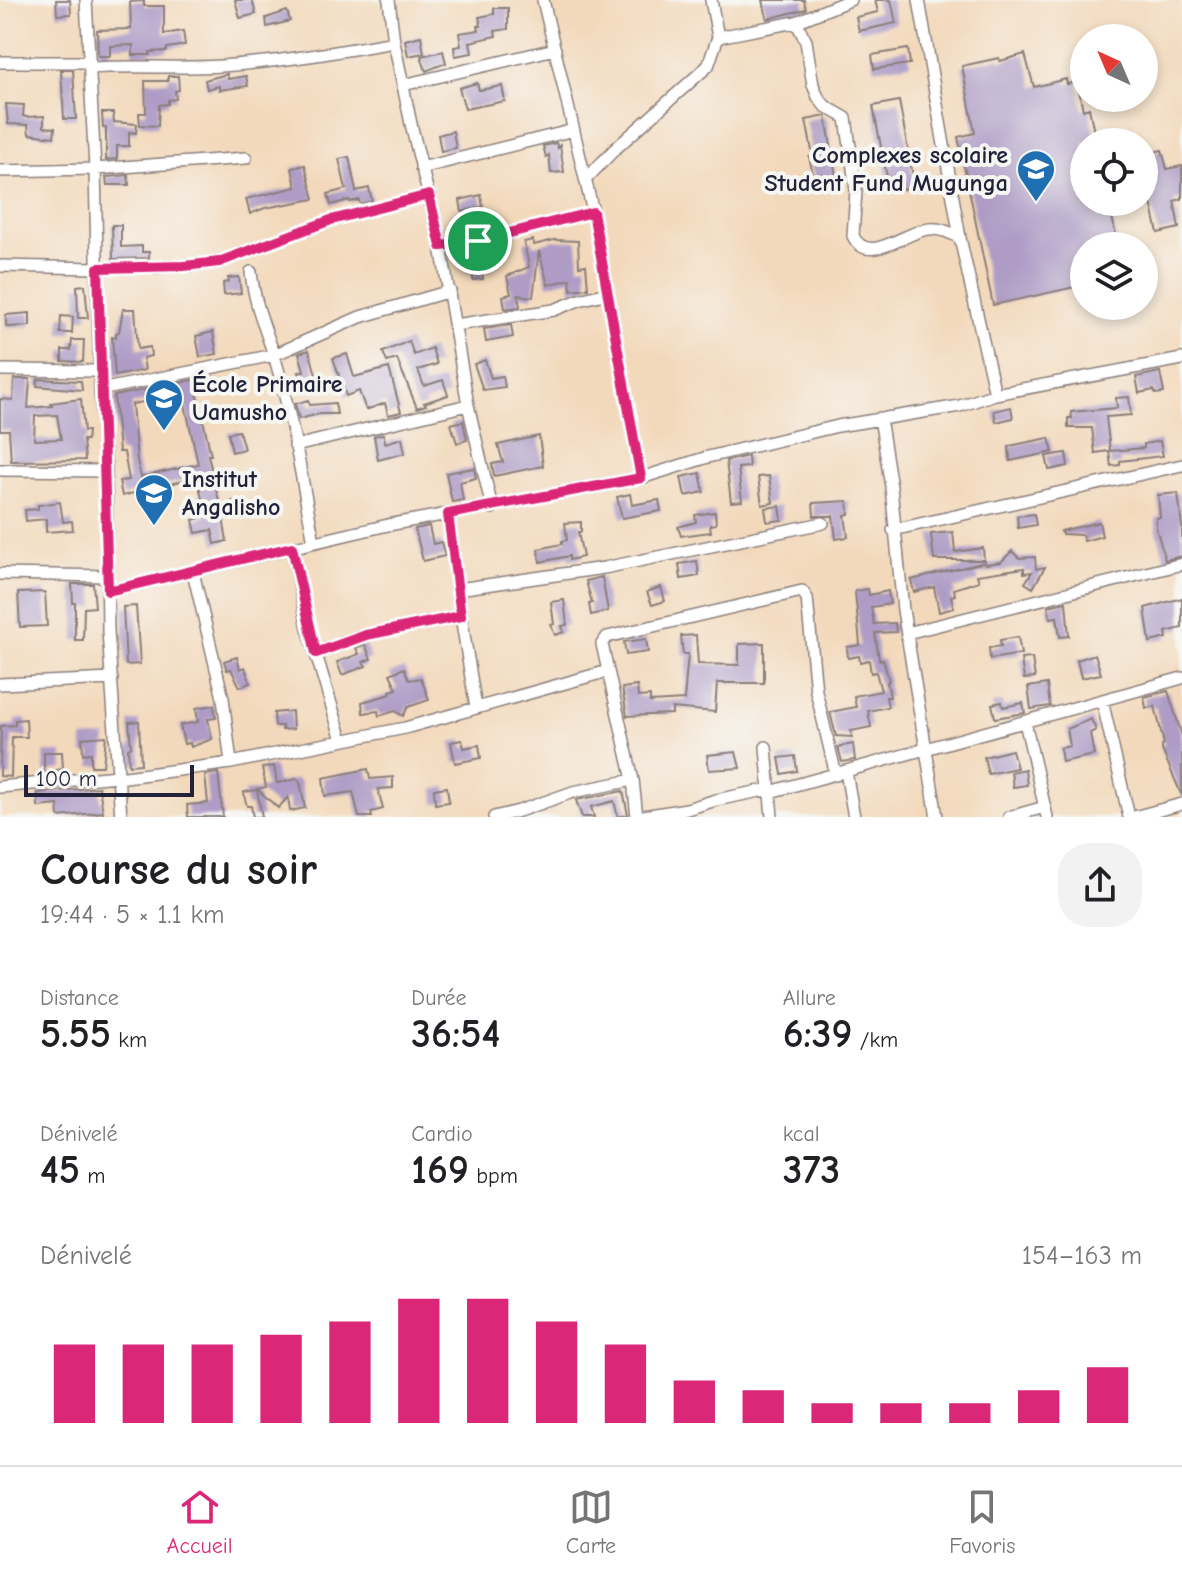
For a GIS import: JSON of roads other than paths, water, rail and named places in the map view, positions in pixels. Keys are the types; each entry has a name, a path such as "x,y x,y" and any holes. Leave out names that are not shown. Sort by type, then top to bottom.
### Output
{"street":[{"path":"86,0 95,169 108,591 121,817"},
{"path":"543,0 593,212 641,478"},
{"path":"586,179 708,66 718,37 711,0"},
{"path":"718,37 796,22 850,0"},
{"path":"919,0 960,238 995,394"},
{"path":"393,1 394,42 441,246 468,405 492,508"},
{"path":"796,22 806,41 818,97 825,106 846,118 856,190 853,236 856,242 870,250 879,249 910,234 930,229 947,230 960,238"},
{"path":"0,62 220,66 317,56 394,42"},
{"path":"403,85 555,49"},
{"path":"421,168 574,130"},
{"path":"0,171 95,169 246,158"},
{"path":"0,266 98,268 219,262 331,220 429,195"},
{"path":"441,246 478,241 593,212"},
{"path":"251,272 261,322 274,355 314,542"},
{"path":"100,390 274,355 360,317 450,291"},
{"path":"455,325 554,310 608,293"},
{"path":"108,591 314,542 641,478 708,457 880,418 960,406 995,394 1182,359"},
{"path":"0,370 100,371"},
{"path":"295,446 468,405"},
{"path":"880,418 907,633 937,817"},
{"path":"893,530 1182,465"},
{"path":"0,470 106,471"},
{"path":"448,514 476,708"},
{"path":"458,589 604,568 823,523"},
{"path":"292,547 316,653 342,740"},
{"path":"907,633 1182,564"},
{"path":"193,572 223,698 231,763"},
{"path":"0,574 108,576"},
{"path":"854,817 841,773 816,691 807,598 802,591 607,637 602,644 633,780 637,817 687,809 841,773 1182,678"},
{"path":"316,653 366,635 461,616"},
{"path":"0,787 231,763 405,728 608,671"},
{"path":"0,684 112,679"},
{"path":"1102,700 1132,817 1182,804"},
{"path":"1009,817 1046,812 1025,722"},
{"path":"766,747 772,817"},
{"path":"494,817 520,814 573,792 633,780"}],"place":[{"name":"Complexes scolaire Student Fund Mugunga","path":"1036,203"},
{"name":"École Primaire Uamusho","path":"164,432"},
{"name":"Institut Angalisho","path":"154,527"}]}
